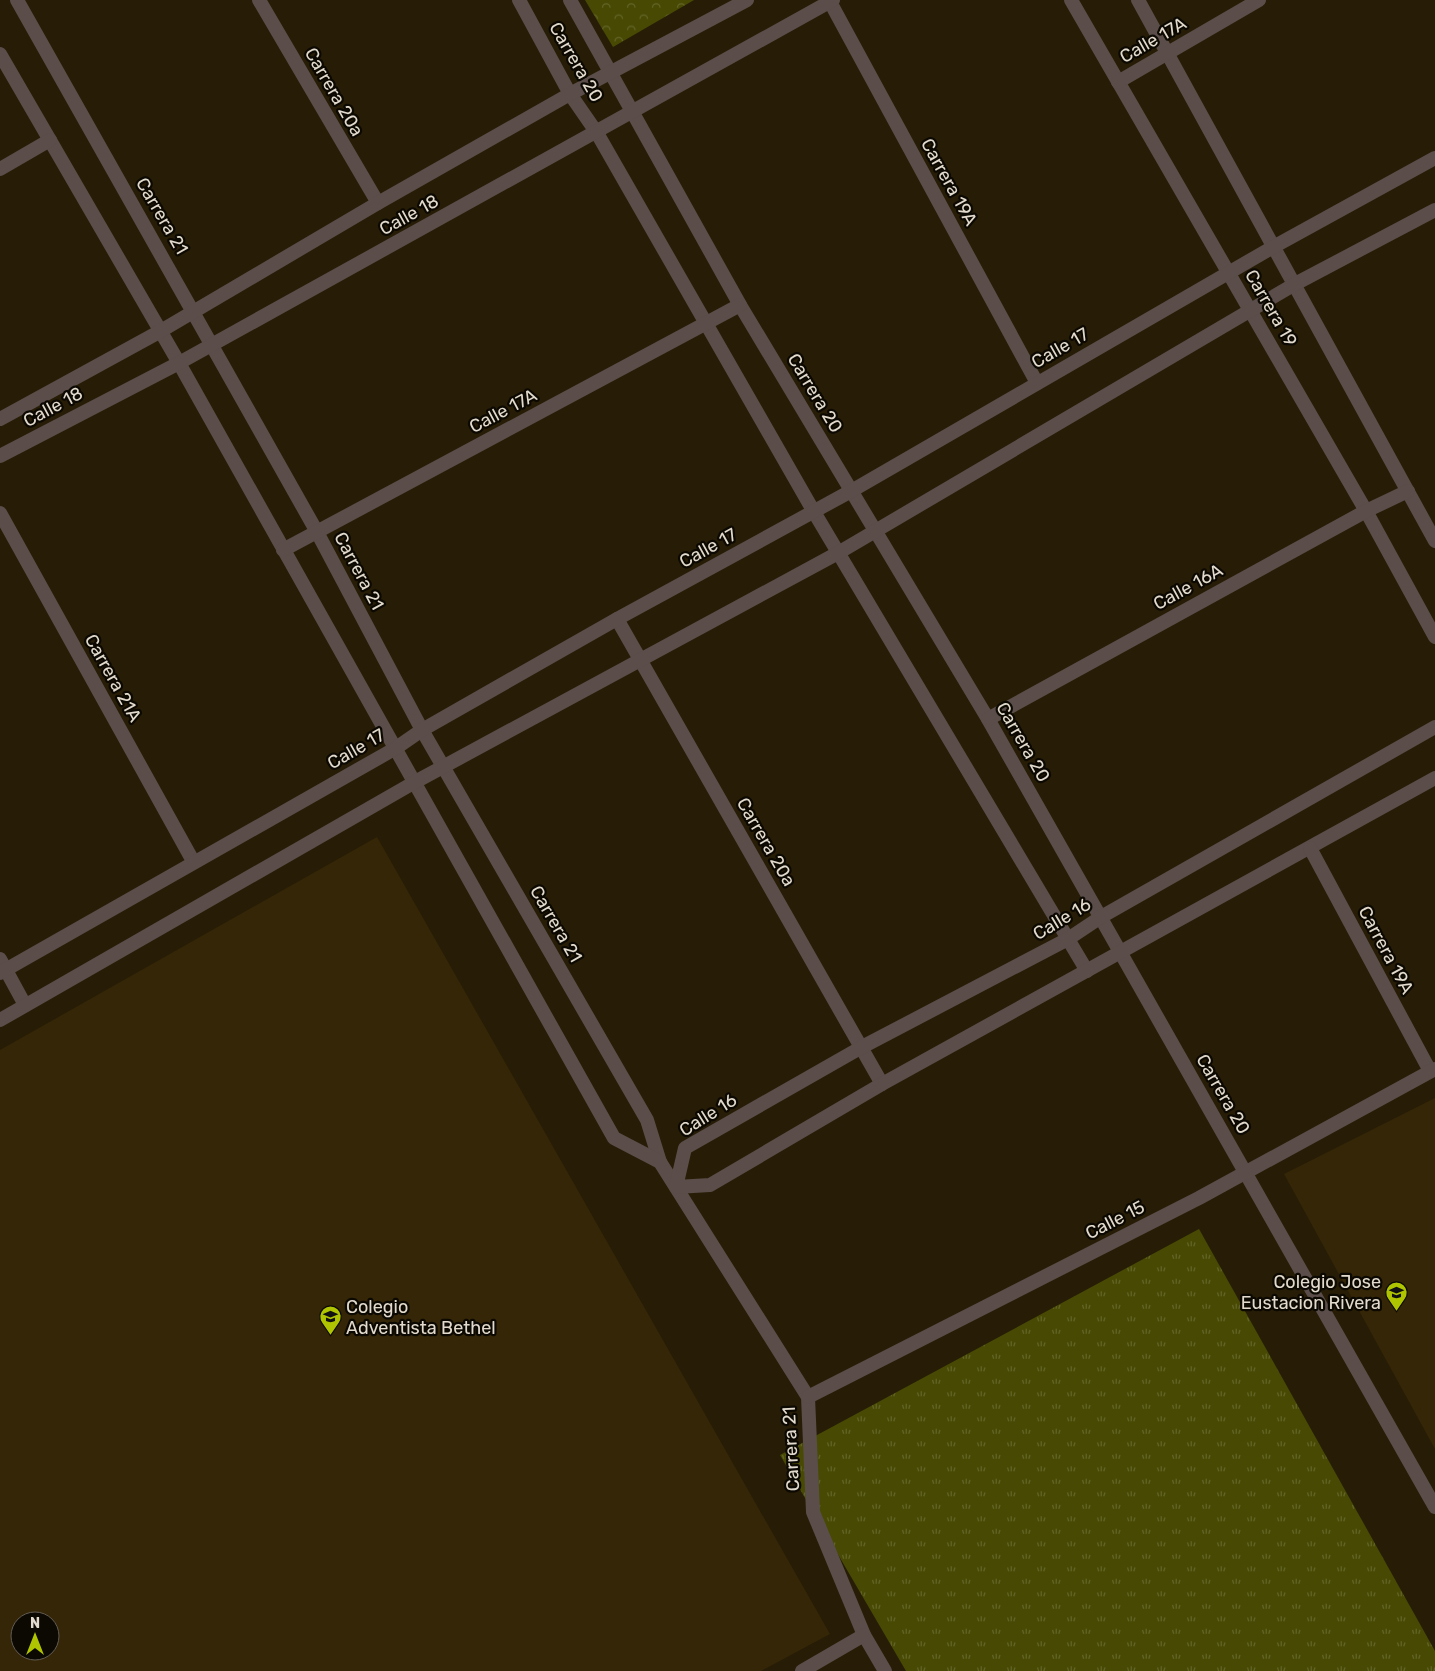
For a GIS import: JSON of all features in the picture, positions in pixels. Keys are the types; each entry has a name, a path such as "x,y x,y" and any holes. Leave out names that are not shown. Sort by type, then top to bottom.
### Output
{"street":[{"name":"Carrera 21","path":"17,0 194,310 317,532 422,730 647,1120 660,1162 808,1397 813,1512 864,1635 885,1671"},
{"name":"Carrera 20a","path":"259,0 378,203"},
{"name":"Carrera 20","path":"519,0 570,94 596,133 814,512 1087,971"},
{"name":"Carrera 20","path":"570,0 740,305 853,490 988,719 1435,1507"},
{"name":"Calle 18","path":"0,419 159,332 378,203 570,94 747,0"},
{"name":"Carrera 19","path":"1071,0 1366,511 1435,637"},
{"name":"Carrera 19","path":"1138,0 1275,246 1435,541"},
{"name":"Calle 17A","path":"1118,82 1259,0"},
{"name":"Calle 18","path":"0,456 179,363 596,133 633,110 830,1"},
{"name":"Carrera 19A","path":"830,1 1037,383"},
{"path":"0,54 159,332 179,363 614,1138 660,1162"},
{"path":"0,169 50,140"},
{"name":"Calle 17","path":"2,967 396,748 422,730 617,619 814,512 1275,246 1435,158"},
{"path":"0,1020 415,782 838,553 1295,284 1435,210"},
{"name":"Calle 17A","path":"283,550 740,305"},
{"name":"Calle 16A","path":"988,719 1366,511 1408,492"},
{"name":"Carrera 21A","path":"0,513 193,862"},
{"name":"Carrera 20a","path":"617,619 882,1084"},
{"name":"Calle 16","path":"676,1188 685,1148 862,1047 1068,939 1101,917 1435,727"},
{"path":"676,1188 710,1185 882,1084 1122,953 1435,778"},
{"name":"Carrera 19A","path":"1310,848 1433,1070"},
{"path":"2,967 25,1005"},
{"name":"Calle 15","path":"808,1397 1246,1172 1433,1070"},
{"path":"802,1671 864,1635"}],"shaded area":[{"name":"Colegio Adventista Bethel","path":"377,837 830,1634 761,1671 0,1671 0,1050"},
{"name":"Colegio Jose Eustacion Rivera","path":"1435,1098 1435,1449 1284,1174"}],"green space":[{"path":"585,0 694,0 613,47"},
{"path":"1199,1229 1435,1651 1435,1671 906,1671 780,1455"}],"place":[{"name":"Colegio Jose Eustacion Rivera","path":"1397,1311"},
{"name":"Colegio Adventista Bethel","path":"330,1336"}]}
